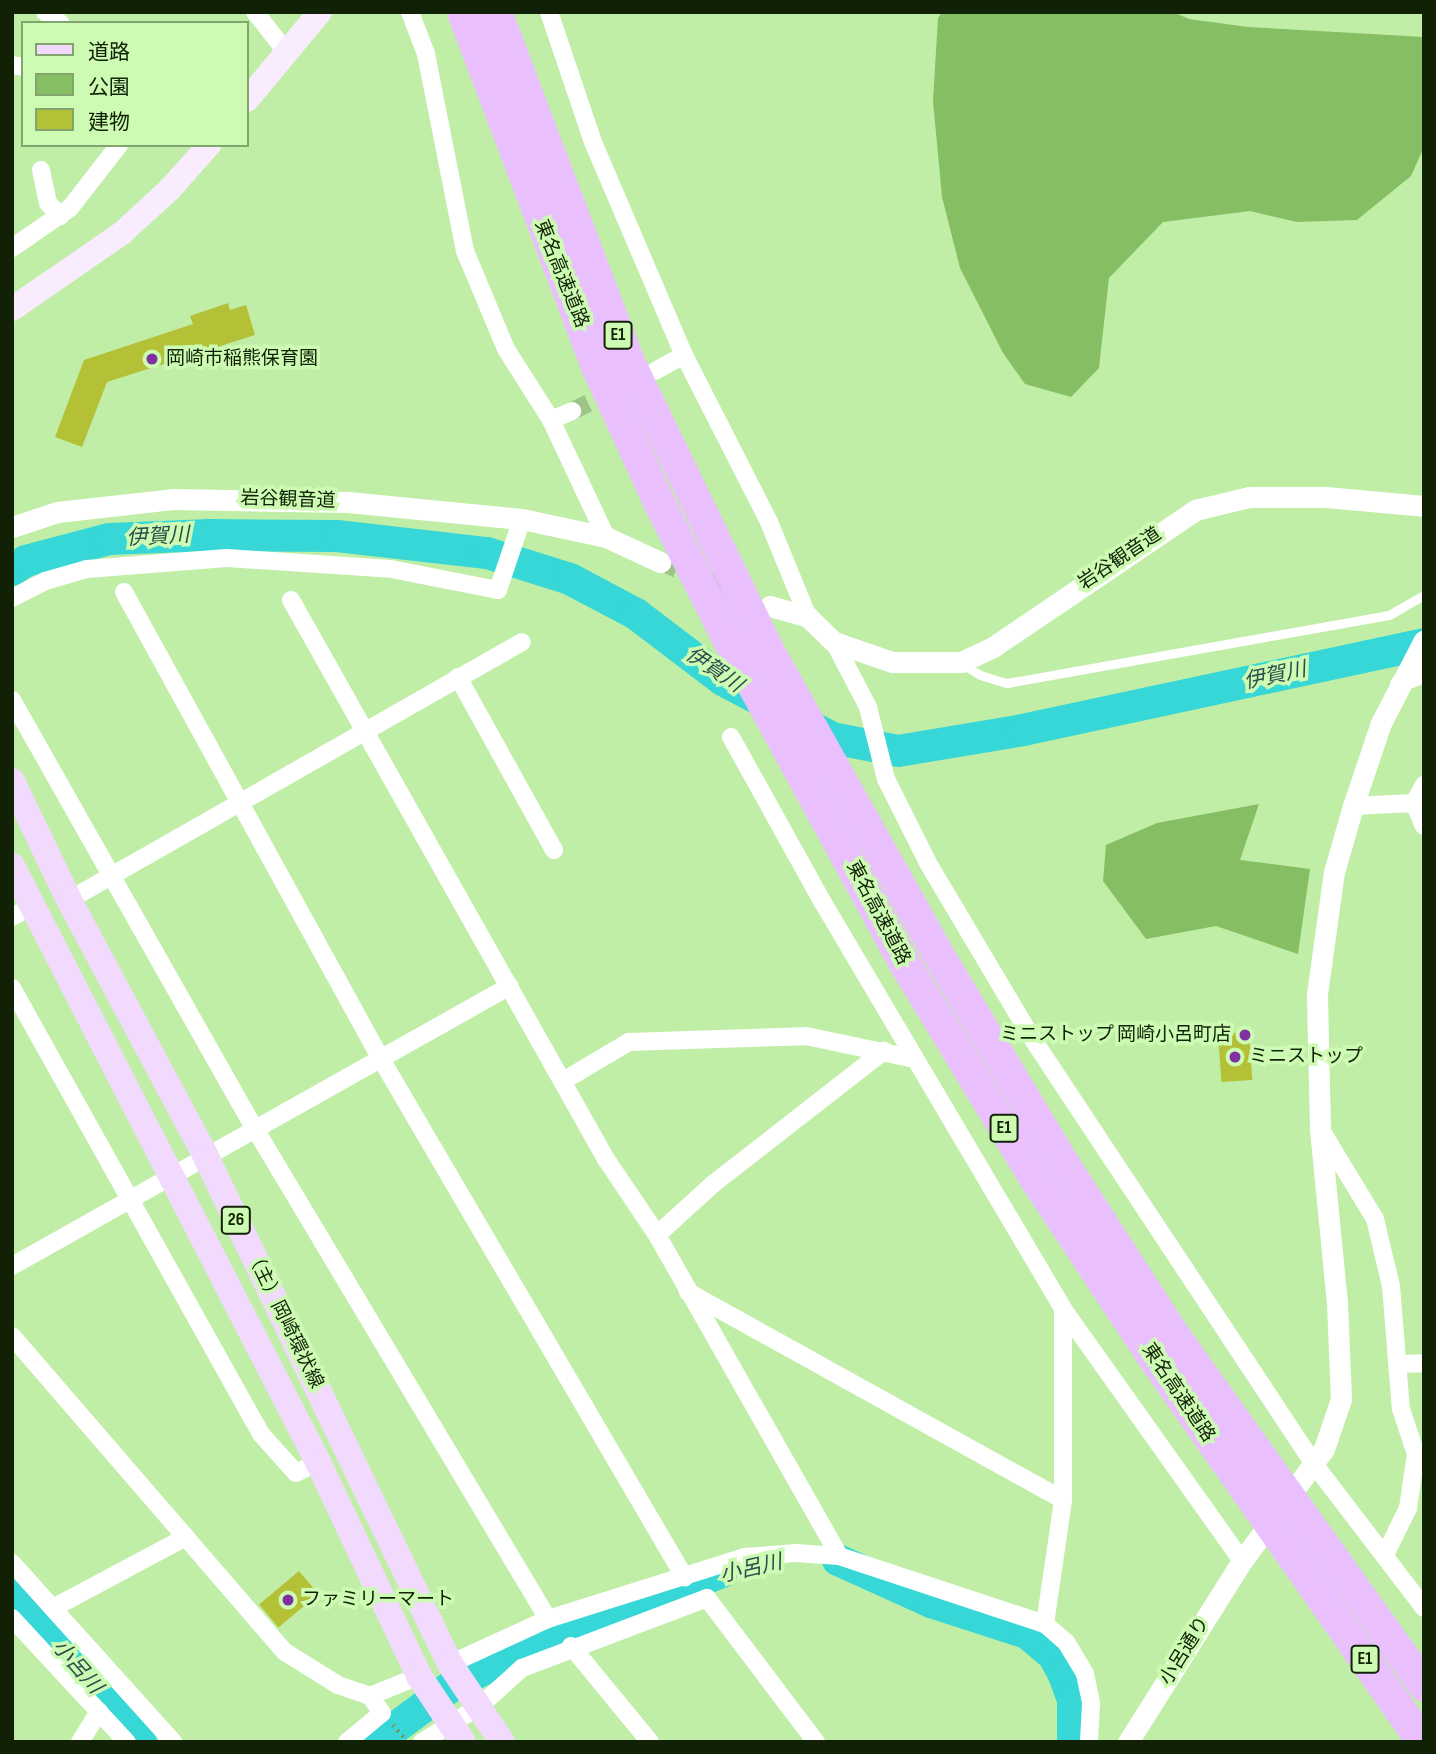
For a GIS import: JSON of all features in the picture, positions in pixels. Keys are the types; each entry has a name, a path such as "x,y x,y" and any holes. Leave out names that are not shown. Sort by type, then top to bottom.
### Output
{"highway":[{"name":"東名高速道路","path":"463,12 600,371 729,641 907,967 1031,1172 1254,1503 1423,1742"},
{"name":"東名高速道路","path":"496,12 628,360 766,646 935,949 1065,1166 1176,1338 1424,1686"}],"main road":[{"path":"248,99 320,12"},
{"path":"15,301 122,233 170,190 207,147"},
{"name":"（主）岡崎環状線","path":"12,781 69,900 206,1157 450,1664 481,1705 502,1742"},
{"name":"（主）岡崎環状線","path":"12,866 22,911 174,1177 318,1462 419,1676 458,1733"}],"street":[{"path":"256,12 287,53"},
{"path":"410,12 426,54 466,251 506,349 551,420 606,537"},
{"path":"549,12 593,142 684,355 769,522 808,617 834,642 868,707 886,779 928,863 1030,1035 1070,1089 1213,1316 1314,1464 1424,1608"},
{"path":"12,248 60,216 117,147"},
{"path":"41,170 48,203 60,216"},
{"path":"655,371 684,355"},
{"path":"551,420 572,411"},
{"name":"岩谷観音道","path":"834,642 892,662 961,663 993,648 1195,510 1249,497 1424,506"},
{"name":"岩谷観音道","path":"12,527 57,512 172,499 348,502 522,519 606,537 660,562"},
{"path":"12,598 46,581 87,569 227,558 391,569 498,590 522,519"},
{"path":"124,592 381,1059 685,1578"},
{"path":"291,600 606,1159 657,1235 839,1556"},
{"path":"770,606 808,617"},
{"name":"小呂通り","path":"1128,1742 1242,1561 1324,1449 1341,1399 1337,1303 1320,1129 1317,994 1334,872 1353,806 1424,640"},
{"path":"69,900 109,874 522,642"},
{"path":"458,677 554,849"},
{"path":"12,700 254,1127 548,1619"},
{"path":"731,737 915,1059 1063,1309 1242,1561"},
{"path":"1414,803 1424,785"},
{"path":"1353,806 1414,803"},
{"path":"1414,803 1424,827"},
{"path":"12,1266 132,1202 254,1127 510,986"},
{"path":"12,988 261,1434 296,1473 318,1462"},
{"path":"563,1081 629,1042 806,1036 915,1059"},
{"path":"657,1235 713,1184 884,1051"},
{"path":"1320,1129 1375,1219 1391,1286 1401,1364 1401,1409 1416,1454 1408,1508 1385,1555"},
{"path":"688,1292 1063,1500"},
{"path":"1045,1624 1063,1500 1063,1309"},
{"path":"12,1336 285,1652 338,1685 370,1696 382,1713 347,1742"},
{"path":"1401,1364 1424,1363"},
{"path":"53,1608 186,1537"},
{"path":"450,1664 548,1619 745,1557 796,1553 839,1556 1045,1624 1066,1642 1085,1674 1091,1703 1089,1742"},
{"path":"12,1563 173,1742"},
{"path":"422,1742 458,1733 481,1705 522,1668 571,1646 707,1598 816,1742"},
{"path":"12,1618 127,1742"},
{"path":"571,1646 650,1742"},
{"path":"370,1696 419,1676"},
{"path":"80,1742 99,1712"}],"lane":[{"path":"961,663 980,675 1007,683 1389,615 1424,595"}],"green space":[{"path":"942,12 1173,12 1189,19 1248,27 1424,37 1424,147 1411,176 1357,220 1297,222 1250,211 1163,222 1109,278 1099,368 1071,397 1025,384 1003,353 960,268 942,197 933,101 938,18"},
{"path":"1259,804 1240,860 1310,869 1298,954 1216,926 1146,939 1103,881 1106,845 1157,823"}],"building":[{"path":"228,303 230,310 246,305 255,335 107,382 82,447 55,437 84,360 193,324 190,316"},
{"name":"ミニストップ","path":"1249,1032 1252,1080 1221,1082 1218,1034"},
{"name":"ファミリーマート","path":"299,1571 318,1594 278,1627 259,1604"}],"waterway":[{"name":"伊賀川","path":"12,570 26,561 109,539 210,535 337,536 487,553 570,579 636,614 723,680 832,738 898,751 1023,730 1424,644"},
{"name":"小呂川","path":"838,1560 931,1602 1027,1633 1054,1656 1064,1675 1073,1700 1073,1742"},
{"name":"小呂川","path":"376,1742 449,1688 523,1648 722,1572"},
{"name":"小呂川","path":"12,1593 141,1742"}],"tunnel":[{"path":"572,411 616,390"},
{"path":"660,562 741,594"}],"place":[{"name":"岡崎市稲熊保育園","path":"152,359"},
{"name":"ミニストップ 岡崎小呂町店","path":"1245,1035"},
{"name":"ミニストップ","path":"1235,1057"},
{"name":"ファミリーマート","path":"288,1600"}]}
